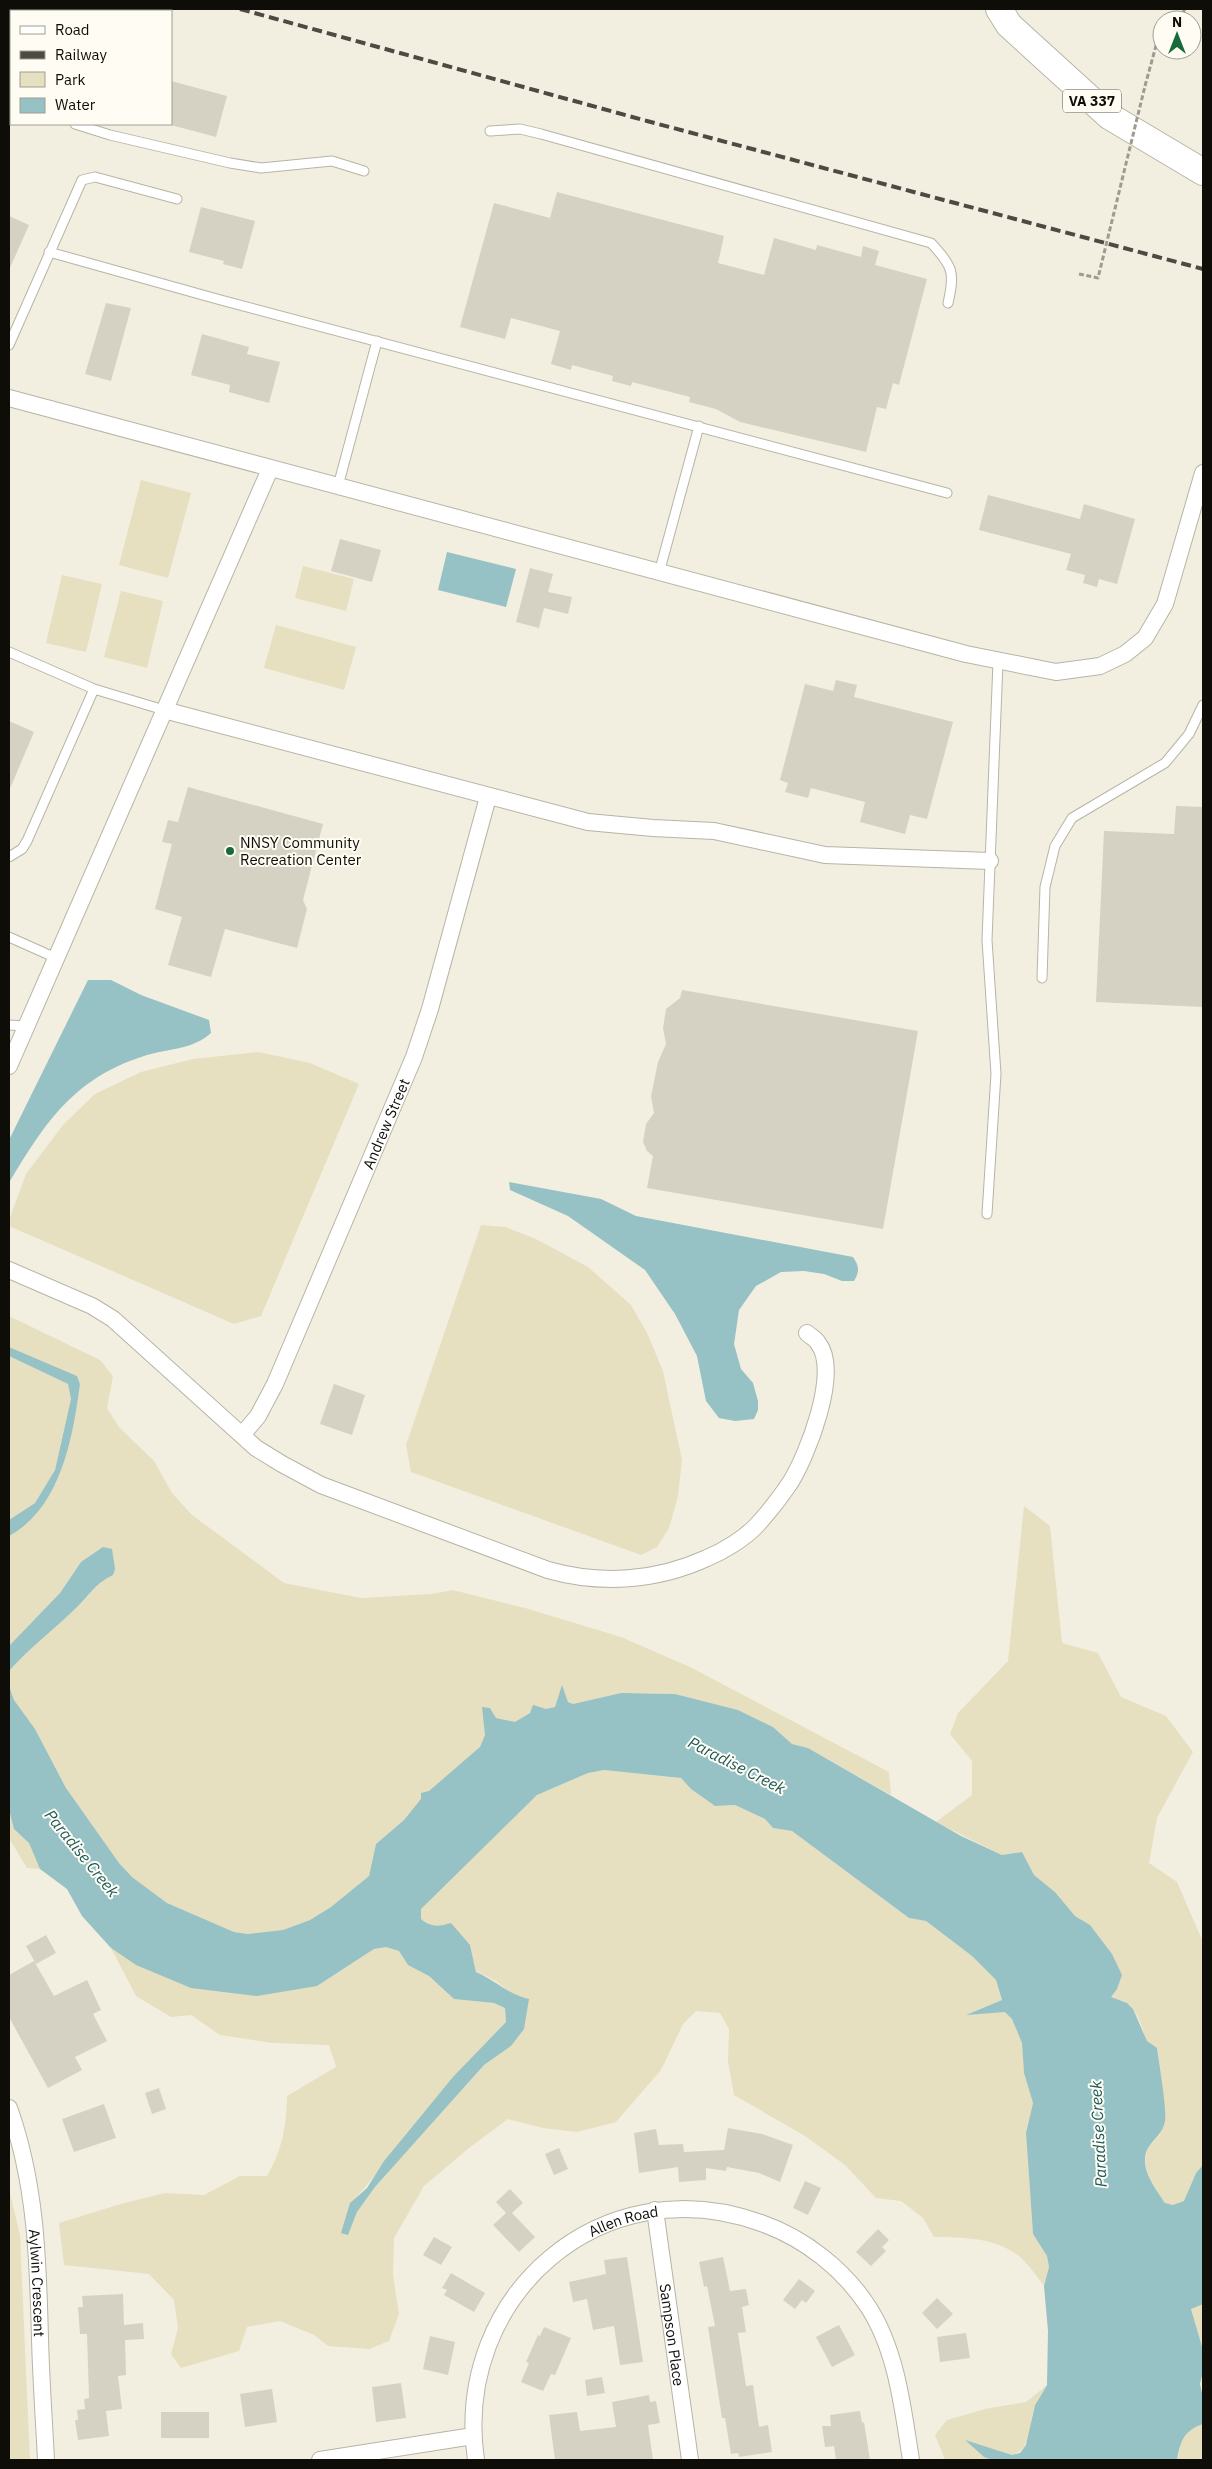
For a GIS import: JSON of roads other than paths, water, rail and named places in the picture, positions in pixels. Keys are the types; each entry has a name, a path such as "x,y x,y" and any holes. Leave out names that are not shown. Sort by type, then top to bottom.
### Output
{"main road":[{"name":"VA 337","path":"999,9 1009,25 1109,116 1203,172"}],"street":[{"path":"9,398 998,662 1056,672 1100,666 1125,654 1145,638 1165,604 1203,473"},
{"path":"9,1066 270,469"},
{"path":"164,710 588,822 714,831 825,855 990,861"},
{"name":"Andrew Street","path":"242,1435 258,1416 275,1384 414,1057 430,1009 488,796"},
{"path":"9,1270 92,1306 113,1318 256,1448 321,1485 548,1570 571,1577 593,1580 646,1577 677,1570 700,1561 732,1544 756,1526 790,1482 806,1452 823,1401 825,1383 824,1355 818,1343 807,1333"},
{"name":"Aylwin Crescent","path":"9,2108 18,2134 29,2180 36,2227 46,2460"},
{"name":"Allen Road","path":"476,2460 473,2436 475,2400 484,2355 499,2322 522,2284 578,2238 606,2224 655,2210 696,2208 737,2214 770,2226 803,2243 847,2281 869,2309 883,2337 902,2406 911,2460"},
{"name":"Sampson Place","path":"655,2210 690,2460"},
{"path":"320,2460 473,2436"}],"lane":[{"path":"78,125 110,135 230,164 261,168 332,161 364,171"},
{"path":"490,131 520,129 541,134 931,243 944,257 953,278 948,303"},
{"path":"9,345 76,189 82,180 88,177 177,199"},
{"path":"49,252 946,493"},
{"path":"338,486 376,341"},
{"path":"659,573 699,426"},
{"path":"9,652 94,689 164,710"},
{"path":"987,1214 996,1074 987,940 998,662"},
{"path":"9,857 22,849 27,841 94,689"},
{"path":"1042,978 1045,887 1055,846 1072,818 1165,763 1189,734 1203,705"},
{"path":"9,937 56,958"},
{"path":"9,1025 26,1026"}],"water":[{"path":"447,552 516,569 506,607 438,590"},
{"path":"88,980 111,980 141,995 209,1020 211,1033 189,1045 147,1055 122,1064 81,1089 50,1121 9,1183 9,1140"},
{"path":"509,1182 601,1199 636,1216 853,1257 858,1266 858,1271 854,1281 842,1281 824,1274 804,1271 781,1272 756,1286 739,1310 734,1344 741,1369 753,1383 758,1401 758,1410 754,1419 735,1421 719,1418 706,1401 697,1356 675,1314 645,1270 568,1216 510,1190"},
{"path":"9,1347 77,1376 80,1384 68,1448 52,1490 41,1508 27,1524 9,1536 9,1520 35,1503 55,1470 71,1399 68,1384 9,1356"},
{"path":"103,1547 112,1549 115,1569 113,1575 98,1585 9,1671 9,1646 60,1593 81,1562"},
{"name":"Paradise Creek","path":"562,1685 568,1702 573,1704 621,1693 675,1694 738,1710 773,1727 792,1744 808,1748 961,1836 1002,1855 1022,1852 1034,1875 1055,1892 1075,1916 1090,1925 1112,1954 1122,1975 1117,1989 1111,1997 1127,2003 1133,2009 1147,2041 1157,2048 1164,2096 1165,2121 1162,2130 1149,2146 1145,2157 1147,2171 1153,2185 1165,2203 1173,2205 1184,2201 1196,2173 1203,2165 1203,2304 1191,2309 1203,2350 1203,2372 1200,2384 1203,2397 1203,2424 1187,2433 1182,2442 1177,2460 992,2460 984,2457 965,2440 1012,2455 1020,2453 1026,2445 1035,2405 1047,2385 1048,2331 1044,2286 1049,2267 1047,2256 1033,2234 1026,2133 1033,2103 1024,2073 1022,2043 1012,2019 1005,2012 966,2015 1002,2000 996,1980 972,1956 926,1921 909,1918 792,1831 773,1828 765,1819 735,1805 715,1806 691,1789 681,1778 604,1770 588,1773 537,1795 421,1909 421,1919 428,1924 438,1926 451,1923 470,1945 476,1972 508,1991 529,1999 524,2029 511,2046 484,2065 375,2187 357,2212 348,2235 341,2233 350,2203 367,2188 384,2161 453,2077 506,2022 505,2008 494,2003 454,1999 429,1976 408,1965 399,1951 386,1947 374,1949 317,1986 257,1996 191,1988 136,1965 111,1948 82,1916 67,1889 40,1869 29,1843 14,1829 9,1810 9,1686 14,1700 35,1729 66,1788 119,1863 132,1877 167,1903 234,1932 248,1934 283,1930 310,1920 331,1907 369,1876 376,1844 404,1820 421,1799 421,1793 429,1791 480,1747 485,1735 482,1707 490,1708 496,1718 515,1722 530,1713 533,1705 546,1709 555,1707"}],"railway":[{"path":"240,9 647,121 1203,269"}],"place":[{"name":"NNSY Community Recreation Center","path":"230,851"}]}
